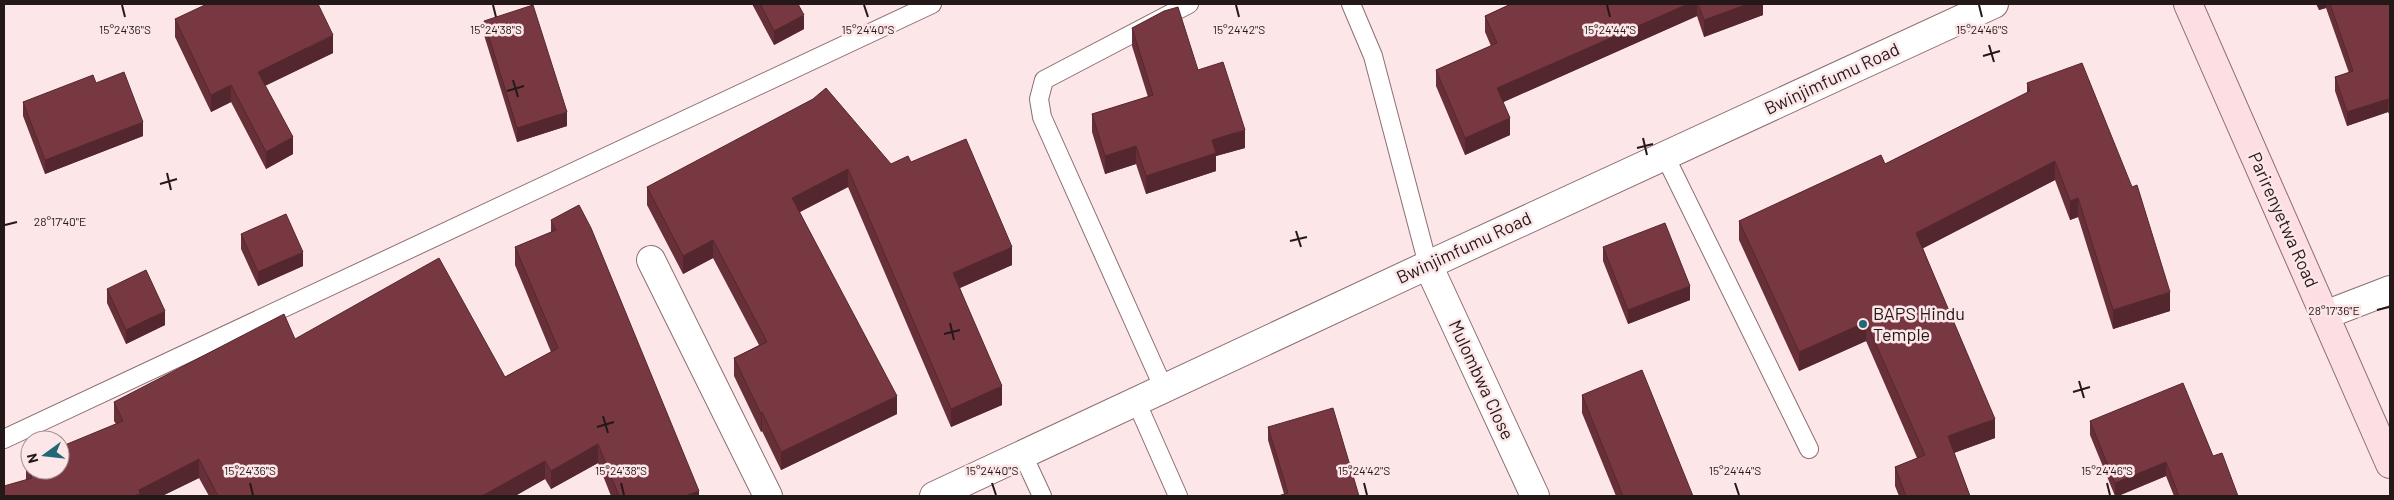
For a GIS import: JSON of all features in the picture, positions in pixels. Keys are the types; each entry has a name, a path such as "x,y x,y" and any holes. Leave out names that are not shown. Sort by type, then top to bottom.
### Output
{"main road":[{"name":"Parirenyetwa Road","path":"2188,4 2390,464"}],"street":[{"name":"Bwinjimfumu Road","path":"934,496 1428,265 1994,4"},
{"path":"650,260 768,496"},
{"name":"Mulombwa Close","path":"1428,265 1535,496"},
{"path":"2325,316 2390,290"}],"lane":[{"path":"4,439 932,4"},
{"path":"1164,389 1042,117 1039,99 1044,80 1189,4"},
{"path":"1352,4 1373,56 1428,265"},
{"path":"1665,156 1809,449"},
{"path":"1136,401 1178,496"},
{"path":"1023,455 1042,496"}],"building":[{"path":"207,4 318,4 333,35 258,72 293,137 266,152 231,85 211,95 175,19"},
{"path":"760,4 798,4 804,15 774,31"},
{"path":"1511,4 1688,4 1497,88 1510,118 1465,138 1436,70 1497,43 1485,16"},
{"path":"1698,4 1748,4 1704,20"},
{"path":"2330,4 2390,4 2390,103 2388,99 2347,112 2335,77 2353,71"},
{"path":"533,5 567,112 517,128 484,21"},
{"path":"1178,7 1198,70 1223,62 1245,130 1212,140 1216,153 1146,176 1136,146 1105,156 1092,114 1153,95 1132,28 1164,11"},
{"path":"2082,63 2132,187 2137,185 2170,292 2113,310 2078,198 2070,201 2055,161 1916,233 1995,419 1948,436 1970,496 1906,496 1895,467 1925,455 1866,322 1799,352 1739,221 1881,155 1885,164 2030,91 2027,83"},
{"path":"124,72 143,122 45,160 23,102 93,75 96,83"},
{"path":"826,88 891,164 908,156 911,162 966,139 1012,247 953,273 1002,386 951,409 848,169 792,198 897,396 781,452 734,358 767,342 713,240 683,256 647,187 813,99"},
{"path":"579,205 591,228 699,491 685,496 619,496 598,444 551,471 545,461 482,496 218,496 199,459 139,490 140,494 134,496 4,496 4,486 25,480 70,480 70,443 123,421 114,402 284,314 295,339 439,258 505,377 558,348 515,247 556,230 551,220"},
{"path":"286,214 303,252 258,272 241,234"},
{"path":"1665,223 1690,286 1628,310 1603,247"},
{"path":"146,270 165,311 126,330 107,289"},
{"path":"1642,370 1693,496 1623,496 1582,395"},
{"path":"2183,383 2213,456 2222,453 2238,496 2179,496 2166,462 2115,483 2090,421"},
{"path":"1333,408 1359,496 1278,496 1288,493 1268,427"}],"place":[{"name":"BAPS Hindu Temple","path":"1863,324"}]}
